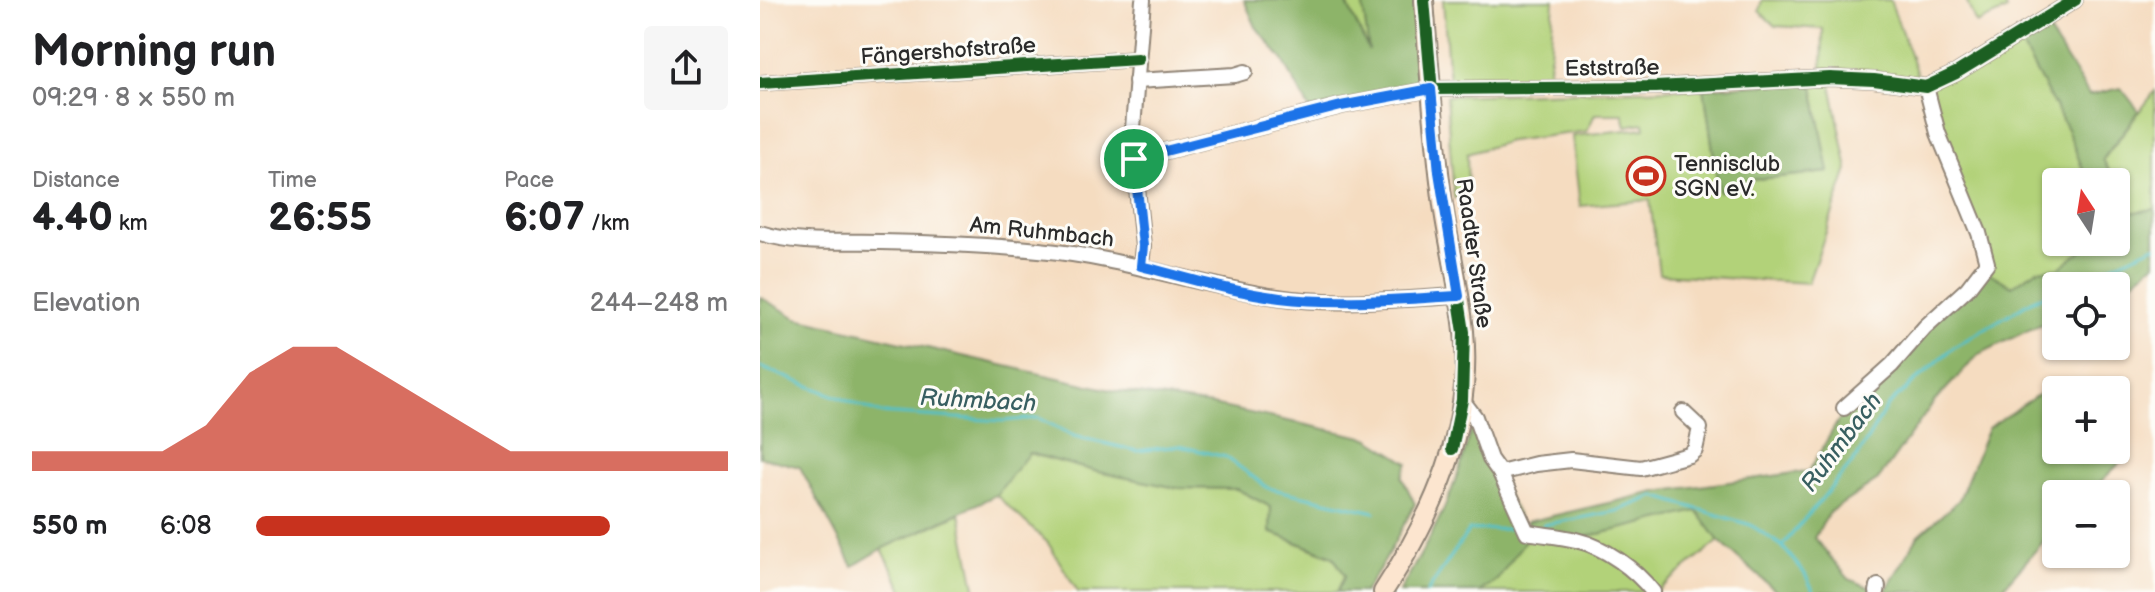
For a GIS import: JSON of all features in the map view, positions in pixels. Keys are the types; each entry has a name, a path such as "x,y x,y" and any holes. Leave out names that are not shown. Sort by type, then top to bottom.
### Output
{"main road":[{"name":"Raadter Straße","path":"1383,592 1445,478 1462,400 1465,367 1464,332 1439,172 1424,0"}],"street":[{"path":"1141,266 1143,246 1132,122 1144,19 1143,0"},
{"path":"1844,408 1901,357 1925,327 1973,282 1987,263 1979,233 1938,133 1926,87 1956,73 2075,0"},
{"name":"Fängershofstraße","path":"760,83 1138,59"},
{"path":"1136,81 1245,72"},
{"name":"Eststraße","path":"1134,159 1341,106 1431,89 1656,87 1830,78 1926,87"},
{"name":"Am Ruhmbach","path":"760,233 801,241 934,243 1041,250 1141,266 1218,287 1279,298 1344,302 1459,296"},
{"path":"1462,400 1475,417 1490,459 1500,473 1527,532 1577,540 1598,548 1637,573 1653,592"},
{"path":"1500,473 1571,460 1641,468 1689,455 1695,450 1700,428 1683,412"}],"green space":[{"path":"1244,0 1345,0 1369,51 1362,0 1420,0 1421,75 1411,85 1399,89 1310,110 1283,60 1256,27"},
{"path":"1345,0 1362,0 1371,54"},
{"path":"1443,0 1554,0 1548,83 1449,82"},
{"path":"1762,0 1890,0 1921,85 1822,77 1823,29 1775,26 1759,11"},
{"path":"1966,0 2003,0 2007,10 1976,24"},
{"path":"2043,22 2089,95 2121,88 2139,111 2103,159 2107,168 2082,168 2067,129 2017,37"},
{"path":"2017,37 2067,129 2082,168 2042,168 2042,256 2075,256 2059,268 2037,270 2011,287 1984,270 1928,88"},
{"path":"1830,79 1848,170 1808,283 1659,274 1650,200 1580,206 1572,136 1645,128 1644,123 1626,126 1623,114 1595,114 1587,131 1509,141 1467,154 1468,196 1454,198 1446,96 1704,88 1719,192 1748,180 1829,172 1812,81"},
{"path":"1812,81 1829,172 1748,180 1719,192 1704,88"},
{"path":"2155,91 2155,209 2130,213 2130,168 2108,168 2103,160"},
{"path":"2155,209 2155,263 2130,284 2130,272 2042,272 2042,324 1979,354 1934,402 1878,480 1830,512 1814,538 1849,579 1873,589 1873,592 1777,592 1719,541 1697,511 1581,538 1533,534 1526,522 1656,492 1809,471 1845,409 1984,270 2012,286 2037,270 2059,268 2075,256 2130,256 2130,213"},
{"path":"760,297 797,318 1111,390 1212,405 1368,438 1408,463 1402,477 1415,504 1364,592 1337,592 1345,575 1333,556 1270,532 1271,507 1237,489 1177,488 1098,472 1029,453 996,495 853,566 800,467 760,457"},
{"path":"2042,392 2042,464 2119,464 2102,480 2042,480 2042,543 1999,592 1885,592 1918,536 1959,500 1988,428"},
{"path":"1472,425 1528,536 1497,580 1479,592 1399,592 1443,512"},
{"path":"1028,453 1098,472 1177,488 1237,489 1271,507 1270,532 1333,557 1345,575 1337,592 1078,592 1048,543 996,495"},
{"path":"1697,511 1719,541 1656,592 1480,592 1497,580 1528,536 1581,538"},
{"path":"960,513 976,592 904,592 882,549"}],"waterway":[{"name":"Ruhmbach","path":"2096,272 2155,246"},
{"name":"Ruhmbach","path":"1782,546 1857,457 1887,406 1954,347 2042,296"},
{"name":"Ruhmbach","path":"760,367 879,413 1003,421 1038,418 1074,436 1137,451 1179,446 1226,457 1268,488 1375,512"},
{"name":"Ruhmbach","path":"1543,525 1617,511 1655,496 1751,525 1782,546 1805,574 1814,592"},
{"path":"1427,592 1469,530 1509,529"}],"cycle path":[{"path":"1424,0 1439,172 1464,332 1462,400 1452,449"},
{"path":"1134,159 1341,106 1431,89 1656,87 1830,78 1926,87 1956,73 2075,0"},
{"path":"760,83 1138,59"}],"place":[{"name":"Tennisclub SGN eV.","path":"1646,176"}],"route":[{"path":"1431,89 1439,172 1459,296 1344,302 1279,298 1218,287 1141,266 1143,246 1134,159 1341,106 1431,89"}]}
